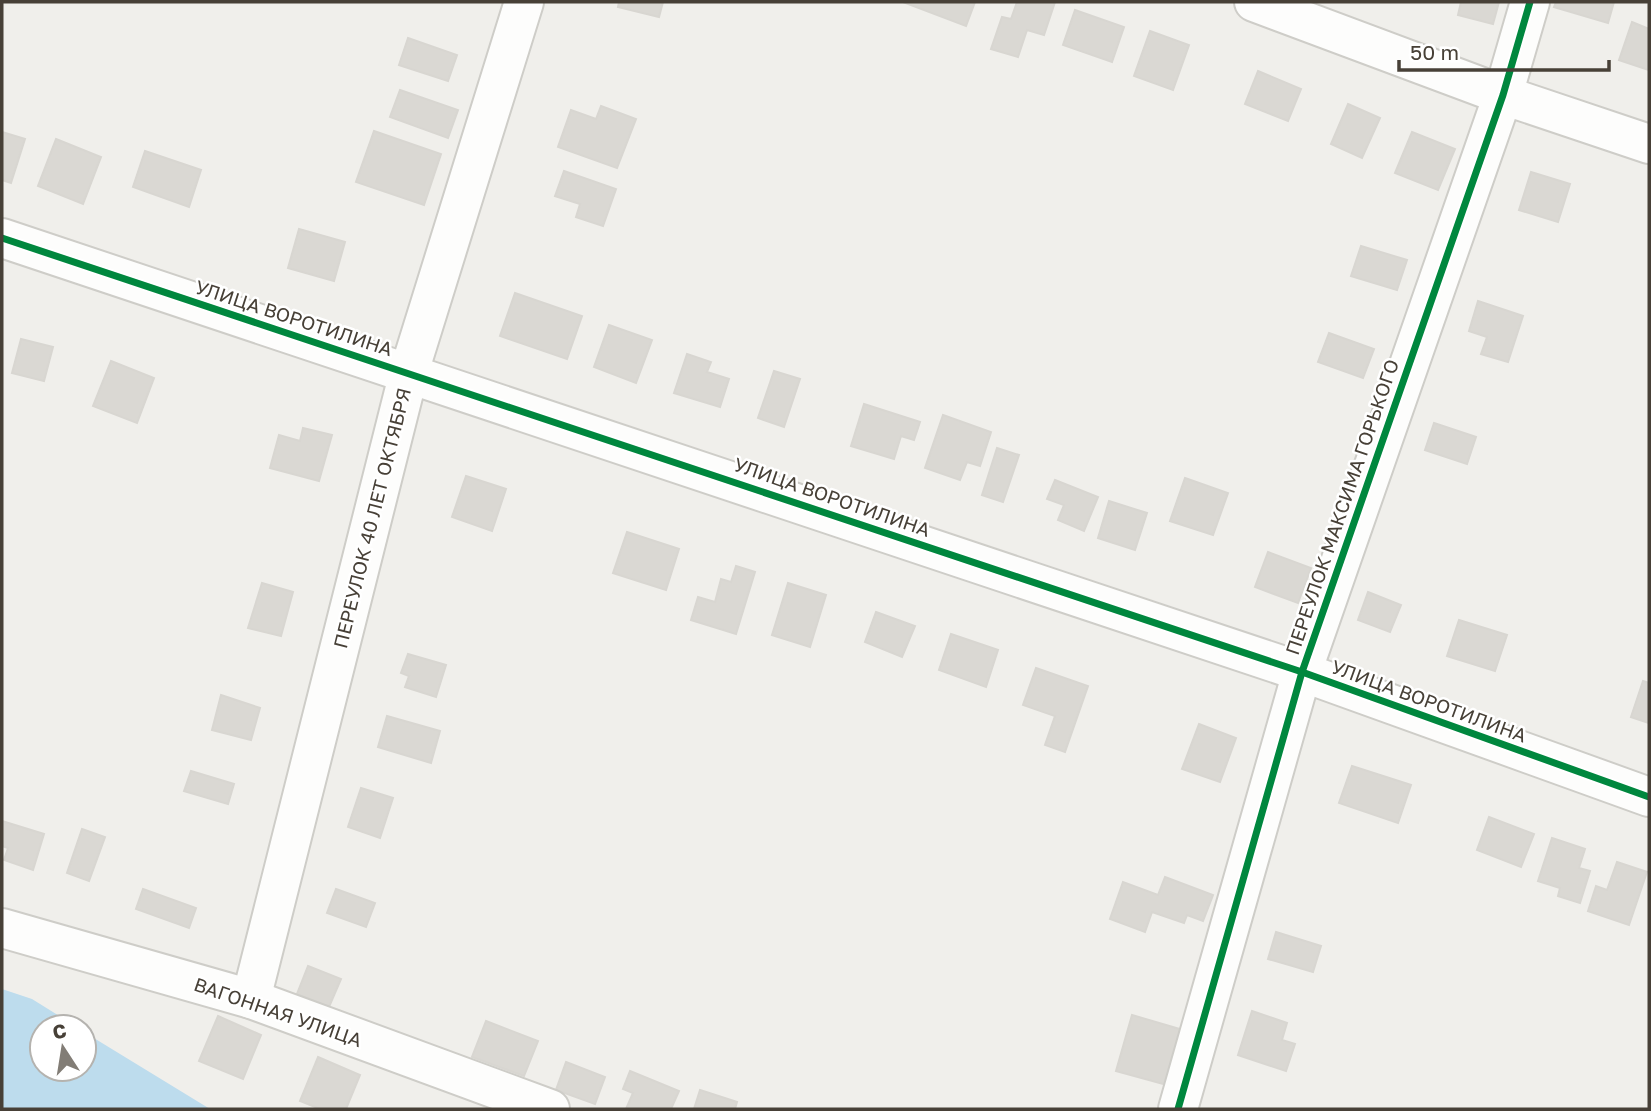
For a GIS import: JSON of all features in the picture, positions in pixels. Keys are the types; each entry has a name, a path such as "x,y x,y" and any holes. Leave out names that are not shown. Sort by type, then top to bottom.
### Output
{"street":[{"name":"ПЕРЕУЛОК 40 ЛЕТ ОКТЯБРЯ","path":"251,999 409,372 524,2"},
{"path":"1254,2 1503,95 1649,144"},
{"name":"ПЕРЕУЛОК МАКСИМА ГОРЬКОГО","path":"1178,1109 1302,672 1503,95 1530,2"},
{"name":"УЛИЦА ВОРОТИЛИНА","path":"2,238 1302,672 1649,797"},
{"name":"ВАГОННАЯ УЛИЦА","path":"2,928 251,999 550,1109"}],"water":[{"path":"2,989 32,999 54,1013 28,1013 28,1083 98,1083 98,1041 210,1109 2,1109"}],"building":[{"path":"619,2 663,2 659,17 618,7"},
{"path":"903,2 975,2 966,26"},
{"path":"1017,2 1055,2 1044,35 1027,30 1018,57 991,49 1002,17 1011,19"},
{"path":"1461,2 1499,2 1493,24 1458,15"},
{"path":"1556,2 1614,2 1608,23 1554,7"},
{"path":"1075,10 1124,27 1112,62 1063,45"},
{"path":"1632,22 1649,29 1649,70 1619,60"},
{"path":"1150,31 1189,45 1173,90 1134,76"},
{"path":"408,38 457,55 448,81 399,65"},
{"path":"1258,71 1301,89 1288,121 1245,104"},
{"path":"400,90 458,110 448,138 390,117"},
{"path":"1348,104 1380,118 1362,158 1331,144"},
{"path":"601,106 636,119 617,168 558,147 571,110 596,119"},
{"path":"374,131 441,154 424,205 356,182"},
{"path":"2,132 25,139 11,183 2,180"},
{"path":"1412,132 1455,149 1438,190 1395,173"},
{"path":"56,139 101,157 83,204 38,186"},
{"path":"145,151 201,170 189,207 133,187"},
{"path":"564,171 616,189 603,226 576,217 580,204 555,196"},
{"path":"1531,172 1570,184 1558,222 1519,210"},
{"path":"299,229 345,242 334,281 288,268"},
{"path":"1361,246 1407,260 1397,290 1351,276"},
{"path":"515,293 582,316 567,359 500,336"},
{"path":"1478,301 1523,316 1508,362 1481,354 1487,337 1469,331"},
{"path":"609,325 652,340 636,383 594,367"},
{"path":"1329,333 1374,349 1363,378 1318,362"},
{"path":"21,339 53,347 44,381 12,373"},
{"path":"687,354 711,362 707,372 729,379 720,407 674,393"},
{"path":"111,361 154,378 137,423 93,406"},
{"path":"774,371 800,379 784,427 758,418"},
{"path":"864,404 920,422 914,440 901,436 894,459 851,446"},
{"path":"943,415 991,432 980,466 967,462 960,480 925,468"},
{"path":"1434,423 1476,437 1467,464 1425,450"},
{"path":"303,428 332,435 319,481 270,468 279,435 300,441"},
{"path":"997,448 1019,455 1003,502 982,495"},
{"path":"466,476 506,489 492,531 452,517"},
{"path":"1185,478 1228,493 1213,535 1170,521"},
{"path":"1055,480 1098,497 1084,531 1058,520 1064,505 1047,499"},
{"path":"1109,501 1147,513 1135,550 1098,538"},
{"path":"627,532 679,549 666,590 613,573"},
{"path":"1268,552 1311,568 1298,603 1255,587"},
{"path":"736,566 755,572 736,634 691,620 698,597 715,602 721,579 731,582"},
{"path":"262,583 293,592 281,636 248,628"},
{"path":"788,583 826,595 810,647 772,635"},
{"path":"1368,592 1401,605 1390,632 1358,620"},
{"path":"876,612 915,626 902,657 865,642"},
{"path":"1459,620 1507,635 1495,671 1447,656"},
{"path":"951,634 998,650 986,687 939,670"},
{"path":"408,654 446,665 436,697 405,687 409,676 401,673"},
{"path":"1036,668 1088,686 1065,752 1045,745 1055,716 1023,705"},
{"path":"1643,681 1649,683 1649,723 1631,717"},
{"path":"221,695 260,708 251,740 212,730"},
{"path":"387,716 440,731 431,763 378,747"},
{"path":"1199,724 1236,738 1220,782 1182,769"},
{"path":"1352,766 1411,785 1398,823 1339,803"},
{"path":"191,771 234,784 228,804 184,791"},
{"path":"361,788 393,798 380,838 348,827"},
{"path":"1489,817 1534,834 1521,867 1477,850"},
{"path":"2,821 44,834 33,870 4,860 8,848 2,846"},
{"path":"82,829 105,837 89,881 67,873"},
{"path":"1552,838 1585,849 1579,868 1590,871 1580,903 1558,896 1560,888 1538,881"},
{"path":"1617,862 1647,872 1629,925 1588,911 1596,886 1607,890"},
{"path":"1165,877 1213,895 1203,921 1187,915 1184,923 1152,912 1145,932 1110,919 1123,882 1158,895"},
{"path":"143,889 196,908 189,928 136,909"},
{"path":"336,889 375,903 366,927 327,913"},
{"path":"1276,932 1321,946 1313,972 1268,959"},
{"path":"308,966 341,979 329,1007 297,994"},
{"path":"1252,1011 1287,1023 1282,1040 1295,1044 1286,1071 1238,1055"},
{"path":"1132,1015 1183,1030 1167,1085 1116,1071"},
{"path":"218,1016 261,1035 243,1079 199,1061"},
{"path":"486,1021 538,1041 524,1076 472,1057"},
{"path":"318,1057 360,1075 346,1109 320,1109 300,1101"},
{"path":"566,1062 605,1077 595,1104 556,1090"},
{"path":"630,1071 679,1091 671,1109 626,1109 633,1093 623,1089"},
{"path":"700,1090 737,1102 735,1109 694,1109"}],"cycle path":[{"path":"1178,1109 1302,672 1503,95 1530,2"},
{"path":"2,238 1302,672 1649,797"}]}
